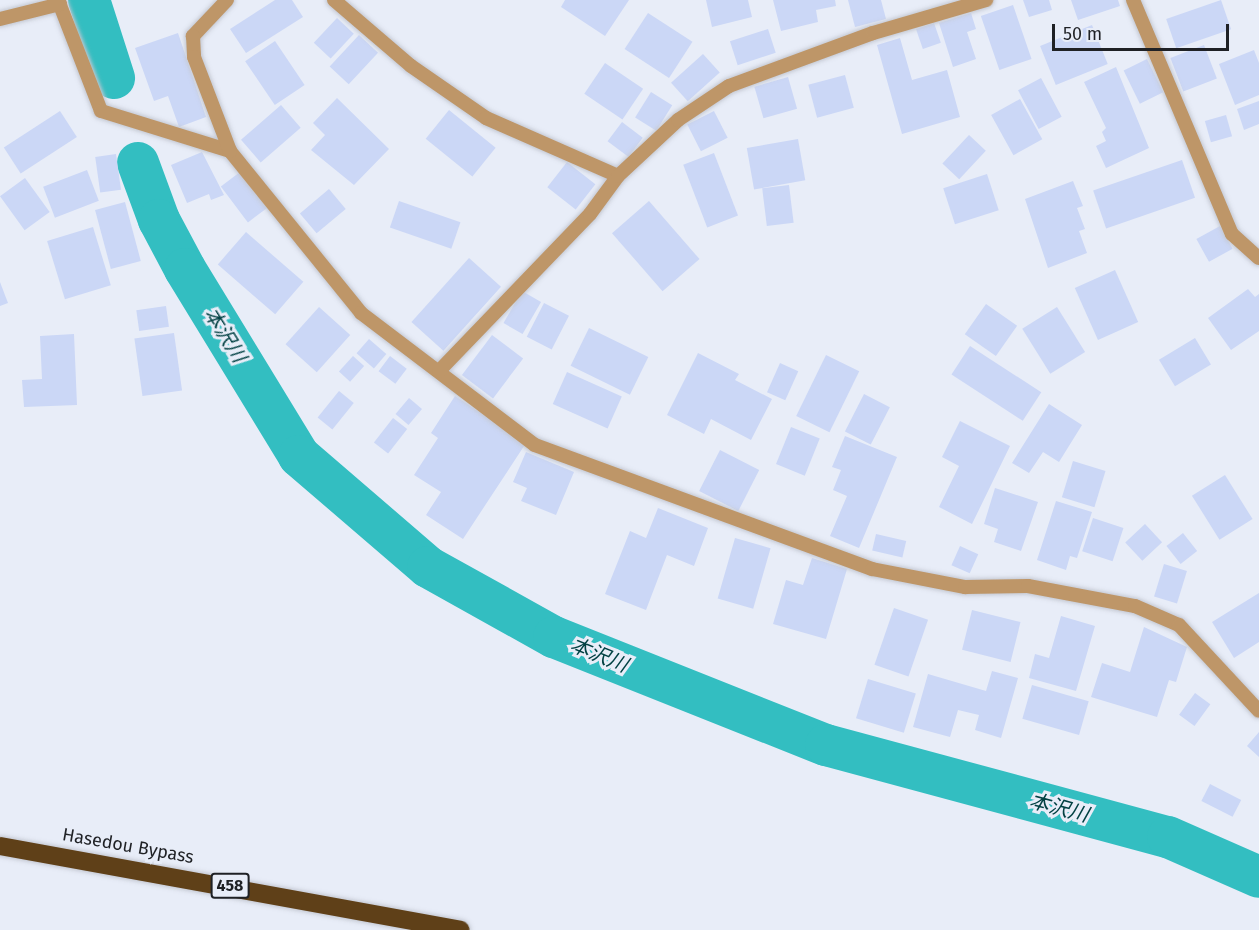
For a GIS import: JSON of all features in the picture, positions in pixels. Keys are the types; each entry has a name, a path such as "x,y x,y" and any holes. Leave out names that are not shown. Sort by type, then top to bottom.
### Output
{"highway":[{"name":"Hasedou Bypass","path":"0,846 460,930"}],"lane":[{"path":"227,0 193,36 194,57 230,151 361,313 417,359 439,371 535,445 872,569 965,586 1028,586 1135,606 1179,625 1259,711"},
{"path":"334,0 411,66 486,118 618,177"},
{"path":"439,371 590,214 618,177 678,120 729,86 873,33 986,0"},
{"path":"1133,0 1232,234 1259,258"},
{"path":"0,19 59,2 101,111 230,151"}],"building":[{"path":"275,0 292,0 303,17 246,53 230,29"},
{"path":"565,0 629,0 605,36 561,7"},
{"path":"706,0 748,0 752,17 712,27"},
{"path":"773,0 835,0 836,6 816,10 818,22 781,31"},
{"path":"848,0 881,0 886,19 855,27"},
{"path":"1023,0 1049,0 1052,10 1029,17"},
{"path":"1071,0 1118,0 1120,6 1078,20"},
{"path":"1221,0 1231,29 1176,48 1166,19"},
{"path":"1013,5 1032,59 999,70 981,16"},
{"path":"648,13 692,42 669,78 625,49"},
{"path":"971,13 976,29 967,32 976,59 953,67 939,23"},
{"path":"337,18 354,34 331,59 314,43"},
{"path":"934,23 941,43 923,49 916,29"},
{"path":"1092,25 1108,64 1056,85 1040,46"},
{"path":"768,29 776,53 738,65 730,41"},
{"path":"178,33 206,117 179,127 168,96 154,101 135,48"},
{"path":"359,35 378,53 349,84 330,66"},
{"path":"900,38 912,80 947,70 960,117 902,134 877,45"},
{"path":"275,41 305,85 275,105 245,61"},
{"path":"1204,45 1217,79 1183,92 1170,58"},
{"path":"1254,50 1259,63 1259,95 1235,105 1219,64"},
{"path":"703,54 720,73 688,101 671,83"},
{"path":"1147,59 1163,92 1140,104 1124,70"},
{"path":"605,63 643,89 622,119 584,94"},
{"path":"1116,67 1149,148 1106,168 1096,146 1106,141 1102,132 1106,128 1084,82"},
{"path":"845,75 854,108 817,118 808,85"},
{"path":"788,77 797,109 763,118 754,87"},
{"path":"1041,78 1062,117 1039,129 1018,90"},
{"path":"651,92 672,105 656,131 635,117"},
{"path":"337,98 389,149 354,185 311,150 325,135 313,123"},
{"path":"1020,99 1042,139 1013,155 991,115"},
{"path":"1259,101 1259,124 1244,130 1237,109"},
{"path":"281,105 301,128 261,162 241,140"},
{"path":"449,110 496,148 472,177 426,139"},
{"path":"60,111 77,137 21,173 4,147"},
{"path":"714,111 728,138 701,151 687,125"},
{"path":"1226,115 1232,136 1211,142 1205,121"},
{"path":"622,122 643,138 628,157 608,141"},
{"path":"969,135 986,151 959,179 942,164"},
{"path":"798,139 805,180 754,189 747,148"},
{"path":"202,152 224,195 211,200 209,194 187,203 171,165"},
{"path":"714,153 738,216 707,227 683,165"},
{"path":"116,154 121,190 100,193 95,157"},
{"path":"1182,160 1195,198 1106,228 1093,191"},
{"path":"567,162 595,184 576,209 547,187"},
{"path":"87,170 99,201 55,218 43,187"},
{"path":"240,172 267,208 248,222 221,186"},
{"path":"987,174 999,210 955,224 943,188"},
{"path":"25,178 50,212 25,230 0,196"},
{"path":"1073,181 1083,206 1077,208 1085,229 1079,231 1087,253 1048,268 1025,199"},
{"path":"789,185 794,223 767,226 762,188"},
{"path":"329,189 346,209 317,233 300,213"},
{"path":"399,201 460,222 451,249 390,227"},
{"path":"649,201 700,259 663,291 612,233"},
{"path":"125,202 141,261 111,269 95,210"},
{"path":"1220,226 1233,249 1209,262 1196,239"},
{"path":"93,227 111,285 65,299 47,241"},
{"path":"246,232 303,282 275,314 218,264"},
{"path":"469,258 501,287 443,351 411,322"},
{"path":"1115,270 1138,322 1098,340 1075,288"},
{"path":"0,282 8,303 0,306"},
{"path":"1248,289 1255,297 1259,294 1259,331 1231,350 1208,318"},
{"path":"522,291 541,302 523,334 504,323"},
{"path":"544,303 569,316 552,350 527,337"},
{"path":"986,304 1017,326 996,356 965,334"},
{"path":"166,306 169,327 139,331 136,310"},
{"path":"319,307 350,335 317,372 286,344"},
{"path":"1057,307 1085,352 1050,374 1022,329"},
{"path":"589,328 648,357 630,395 571,366"},
{"path":"174,333 182,390 142,396 134,339"},
{"path":"74,334 77,405 24,407 22,380 42,379 40,336"},
{"path":"492,335 523,358 493,398 462,375"},
{"path":"1195,338 1211,365 1175,386 1159,360"},
{"path":"369,339 386,354 374,368 357,353"},
{"path":"970,346 1041,392 1023,421 951,375"},
{"path":"698,353 739,374 735,380 772,399 751,440 711,419 704,434 667,415"},
{"path":"826,355 859,371 829,432 796,416"},
{"path":"353,356 364,366 350,382 339,372"},
{"path":"390,356 407,369 395,384 379,371"},
{"path":"780,363 798,371 785,400 767,392"},
{"path":"567,372 622,396 608,428 553,404"},
{"path":"339,391 354,403 332,429 318,417"},
{"path":"864,394 890,407 871,445 845,431"},
{"path":"455,396 526,443 463,539 426,515 441,492 414,475 438,438 431,433"},
{"path":"409,398 422,409 409,425 396,414"},
{"path":"1049,404 1082,425 1059,462 1043,452 1029,473 1012,463"},
{"path":"393,418 407,429 388,454 374,442"},
{"path":"960,421 1010,446 972,524 939,507 959,466 942,457"},
{"path":"791,427 820,439 805,476 776,464"},
{"path":"845,436 897,457 859,548 830,536 847,496 833,490 841,470 832,467"},
{"path":"720,450 759,470 738,511 699,491"},
{"path":"526,452 574,472 556,515 521,501 527,488 513,482"},
{"path":"1073,461 1106,471 1094,507 1062,497"},
{"path":"1225,475 1253,519 1219,540 1192,496"},
{"path":"995,488 1038,502 1021,551 994,542 998,529 984,524"},
{"path":"1056,501 1092,512 1077,558 1070,556 1066,570 1037,560"},
{"path":"658,508 708,528 694,566 667,555 646,610 605,594 630,531 646,538"},
{"path":"1093,518 1123,528 1113,561 1082,551"},
{"path":"1145,524 1162,542 1142,561 1125,542"},
{"path":"1183,533 1197,551 1181,564 1166,546"},
{"path":"876,534 906,541 902,558 872,551"},
{"path":"735,538 771,548 753,609 718,599"},
{"path":"960,546 978,554 970,573 951,565"},
{"path":"812,558 847,569 826,639 773,624 786,580 803,585"},
{"path":"1164,564 1187,571 1177,604 1154,597"},
{"path":"1259,593 1259,642 1234,658 1212,622"},
{"path":"894,608 928,620 909,676 874,665"},
{"path":"972,610 1021,622 1011,662 962,650"},
{"path":"1061,616 1095,626 1076,691 1029,678 1035,654 1049,658"},
{"path":"1144,627 1187,647 1176,682 1169,680 1157,717 1091,697 1102,663 1130,672"},
{"path":"992,671 1018,678 1001,738 975,730 979,715 958,710 950,737 913,727 928,674 986,691"},
{"path":"868,679 916,694 904,733 856,718"},
{"path":"1032,685 1089,701 1079,735 1022,719"},
{"path":"1195,693 1210,704 1195,726 1179,715"},
{"path":"1259,732 1259,757 1247,746"},
{"path":"1210,784 1241,800 1233,817 1201,801"}],"waterway":[{"name":"本沢川","path":"89,0 114,78"},
{"name":"本沢川","path":"138,163 159,220 185,269 299,456 428,567 554,637 826,745 1168,837 1259,877"}]}
